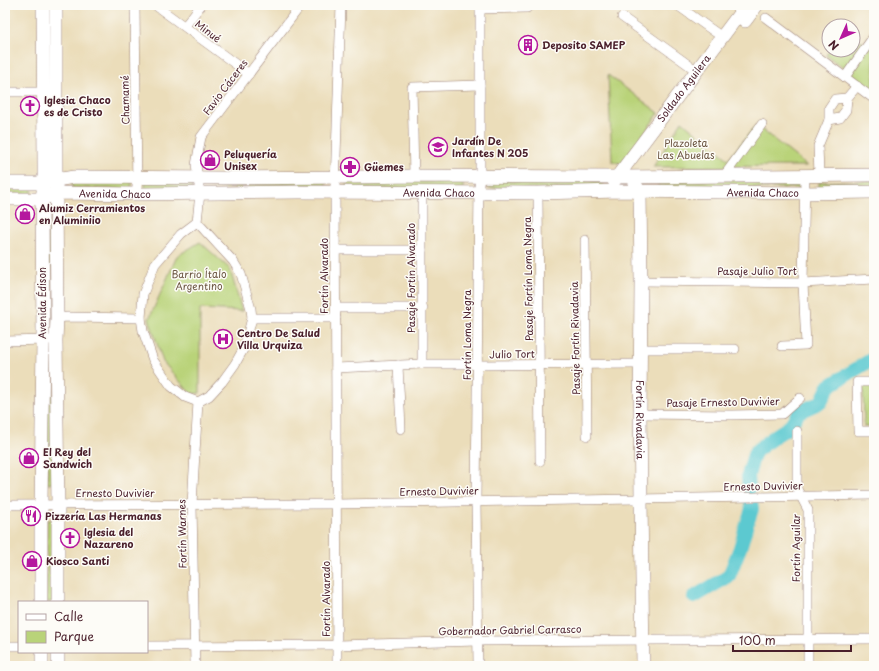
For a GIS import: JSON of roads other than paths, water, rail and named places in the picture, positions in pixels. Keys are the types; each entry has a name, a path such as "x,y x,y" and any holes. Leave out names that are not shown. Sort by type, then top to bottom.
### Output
{"main road":[{"name":"Avenida Édison","path":"43,5 50,92"},
{"name":"Avenida Édison","path":"41,601 40,504 43,340 42,199 50,181 50,92 56,5"},
{"name":"Soldado Aguilera","path":"613,191 697,71 722,38 752,6"},
{"name":"Soldado Aguilera","path":"623,176 649,148 752,6"},
{"name":"Avenida Chaco","path":"5,183 50,181 74,177 198,178 874,175"},
{"path":"623,176 634,183 640,192"},
{"name":"Avenida Édison","path":"50,181 56,193 58,601"},
{"name":"Avenida Chaco","path":"5,199 42,199 56,193 538,193 613,191 805,193 874,192"},
{"name":"Fortín Rivadavia","path":"640,192 640,414 643,666"},
{"path":"42,653 42,666"},
{"path":"58,653 58,666"}],"street":[{"name":"Chamamé","path":"134,5 137,194"},
{"name":"Minué","path":"155,5 248,74"},
{"path":"185,26 201,5"},
{"name":"Favio Cáceres","path":"200,193 196,165 201,137 301,5"},
{"name":"Fortín Alvarado","path":"337,666 335,177 341,5"},
{"path":"480,7 527,8 529,5"},
{"path":"676,5 722,38"},
{"name":"Fortín Loma Negra","path":"478,666 476,502 480,177 480,7"},
{"path":"622,17 697,71"},
{"path":"766,18 874,99"},
{"path":"845,77 874,36"},
{"path":"414,176 412,87 480,85"},
{"path":"829,120 840,118 846,110 848,98 857,86"},
{"path":"5,92 50,92"},
{"path":"820,175 818,146 829,120 829,108 835,99 848,98"},
{"path":"724,176 762,124"},
{"path":"782,346 806,345 803,283 805,175"},
{"name":"Pasaje Fortín Alvarado","path":"422,192 422,364"},
{"path":"197,222 233,261 241,274 251,309 252,318 244,348 235,364 222,382 209,396 198,402 185,397 171,386 153,360 143,331 141,318 143,294 155,264 181,234 197,222 200,193"},
{"name":"Pasaje Fortín Loma Negra","path":"538,193 540,461"},
{"name":"Pasaje Fortín Rivadavia","path":"585,240 588,436"},
{"path":"335,250 422,250"},
{"name":"Pasaje Julio Tort","path":"641,281 803,283 874,279"},
{"path":"252,318 423,308"},
{"path":"57,318 141,318"},
{"path":"5,341 56,340"},
{"path":"640,348 735,349"},
{"name":"Julio Tort","path":"336,368 422,364 640,364"},
{"path":"398,365 401,429"},
{"path":"874,382 857,382 858,431 874,431"},
{"name":"Pasaje Ernesto Duvivier","path":"640,414 782,414 800,398"},
{"name":"Fortín Warnes","path":"195,666 192,504 198,402"},
{"name":"Fortín Aguilar","path":"797,431 797,489 808,510 808,666"},
{"name":"Ernesto Duvivier","path":"5,505 337,504 641,498 874,496"},
{"name":"Gobernador Gabriel Carrasco","path":"148,646 337,645 478,641 874,639"},
{"path":"5,646 18,646"}],"waterway":[{"path":"749,488 748,476 755,452 789,427 799,412 821,402 829,386 874,358"},
{"path":"694,597 729,576 740,548 752,509 751,501"}],"place":[{"name":"Deposito SAMEP","path":"528,45"},
{"name":"Iglesia Chaco es de Cristo","path":"30,106"},
{"name":"Jardín De Infantes N 205","path":"438,147"},
{"name":"Peluquería Unisex","path":"210,160"},
{"name":"Güemes","path":"350,167"},
{"name":"Alumiz Cerramientos en Aluminiio","path":"25,214"},
{"name":"Centro De Salud Villa Urquiza","path":"223,339"},
{"name":"El Rey del Sandwich","path":"29,458"},
{"name":"Pizzería Las Hermanas","path":"31,516"},
{"name":"Iglesia del Nazareno","path":"70,538"},
{"name":"Kiosco Santi","path":"32,561"}],"park label":[{"name":"Plazoleta Las Abuelas","path":"686,148"},
{"name":"Barrio Ítalo Argentino","path":"199,280"}]}
